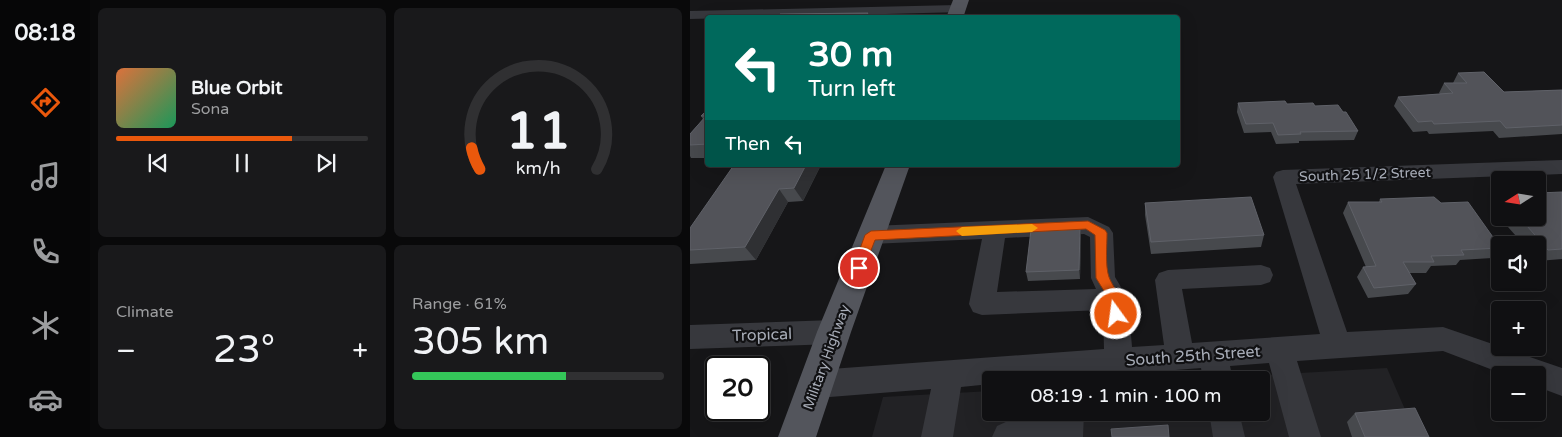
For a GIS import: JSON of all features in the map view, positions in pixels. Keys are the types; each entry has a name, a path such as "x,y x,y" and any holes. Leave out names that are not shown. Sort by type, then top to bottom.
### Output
{"main road":[{"name":"Military Highway","path":"797,437 834,332 897,167"}],"street":[{"path":"691,16 711,0"},
{"path":"709,15 888,5 900,14 957,9"},
{"path":"691,16 705,15"},
{"name":"South 25 1/2 Street","path":"1337,344 1283,177 1562,167"},
{"path":"871,235 1088,225 1101,233 1103,278 1115,299 1119,361"},
{"path":"995,230 982,304 1115,299"},
{"path":"1180,356 1168,280 1260,274"},
{"name":"Tropical","path":"690,336 834,332"},
{"name":"South 25th Street","path":"1074,371 1119,361 1180,356 1216,367 1279,348 1443,339 1562,382"},
{"path":"1279,348 1305,437"},
{"name":"South 25th Street","path":"817,384 949,374 982,373"},
{"path":"937,437 949,374"},
{"path":"1226,421 1229,437"},
{"path":"1021,437 1074,428"}],"shaded area":[{"path":"1387,368 1417,437 872,437 883,397 982,392 982,421 1270,421 1270,375"}],"building":[{"path":"868,13 867,15 780,14"},
{"path":"1484,72 1504,92 1562,90 1562,125 1506,128 1500,121 1434,124 1432,121 1418,122 1398,97 1453,93 1444,83 1467,83 1458,73"},
{"path":"1285,101 1287,104 1313,103 1315,106 1338,105 1343,112 1346,112 1358,131 1300,132 1301,134 1278,135 1273,123 1246,124 1238,103"},
{"path":"705,117 705,144 690,145 690,134"},
{"path":"733,167 805,167 794,188 779,189 745,247 690,250 690,228"},
{"path":"1562,192 1562,249 1548,250 1546,248 1546,236 1536,236 1527,226 1546,226 1546,193"},
{"path":"1251,197 1264,235 1151,242 1145,203"},
{"path":"1434,197 1441,203 1468,202 1492,236 1491,248 1461,250 1464,255 1431,256 1434,262 1403,262 1416,284 1374,288 1363,267 1376,266 1348,202 1382,202 1380,199"},
{"path":"1080,227 1079,270 1026,272 1031,230"},
{"path":"1415,408 1429,437 1365,437 1355,413"},
{"path":"1168,425 1169,437 1112,437 1111,429"}],"slow traffic":[{"path":"962,231 1032,228"}],"route":[{"path":"859,268 871,235 1088,225 1101,233 1103,278 1115,299 1116,314"}]}
